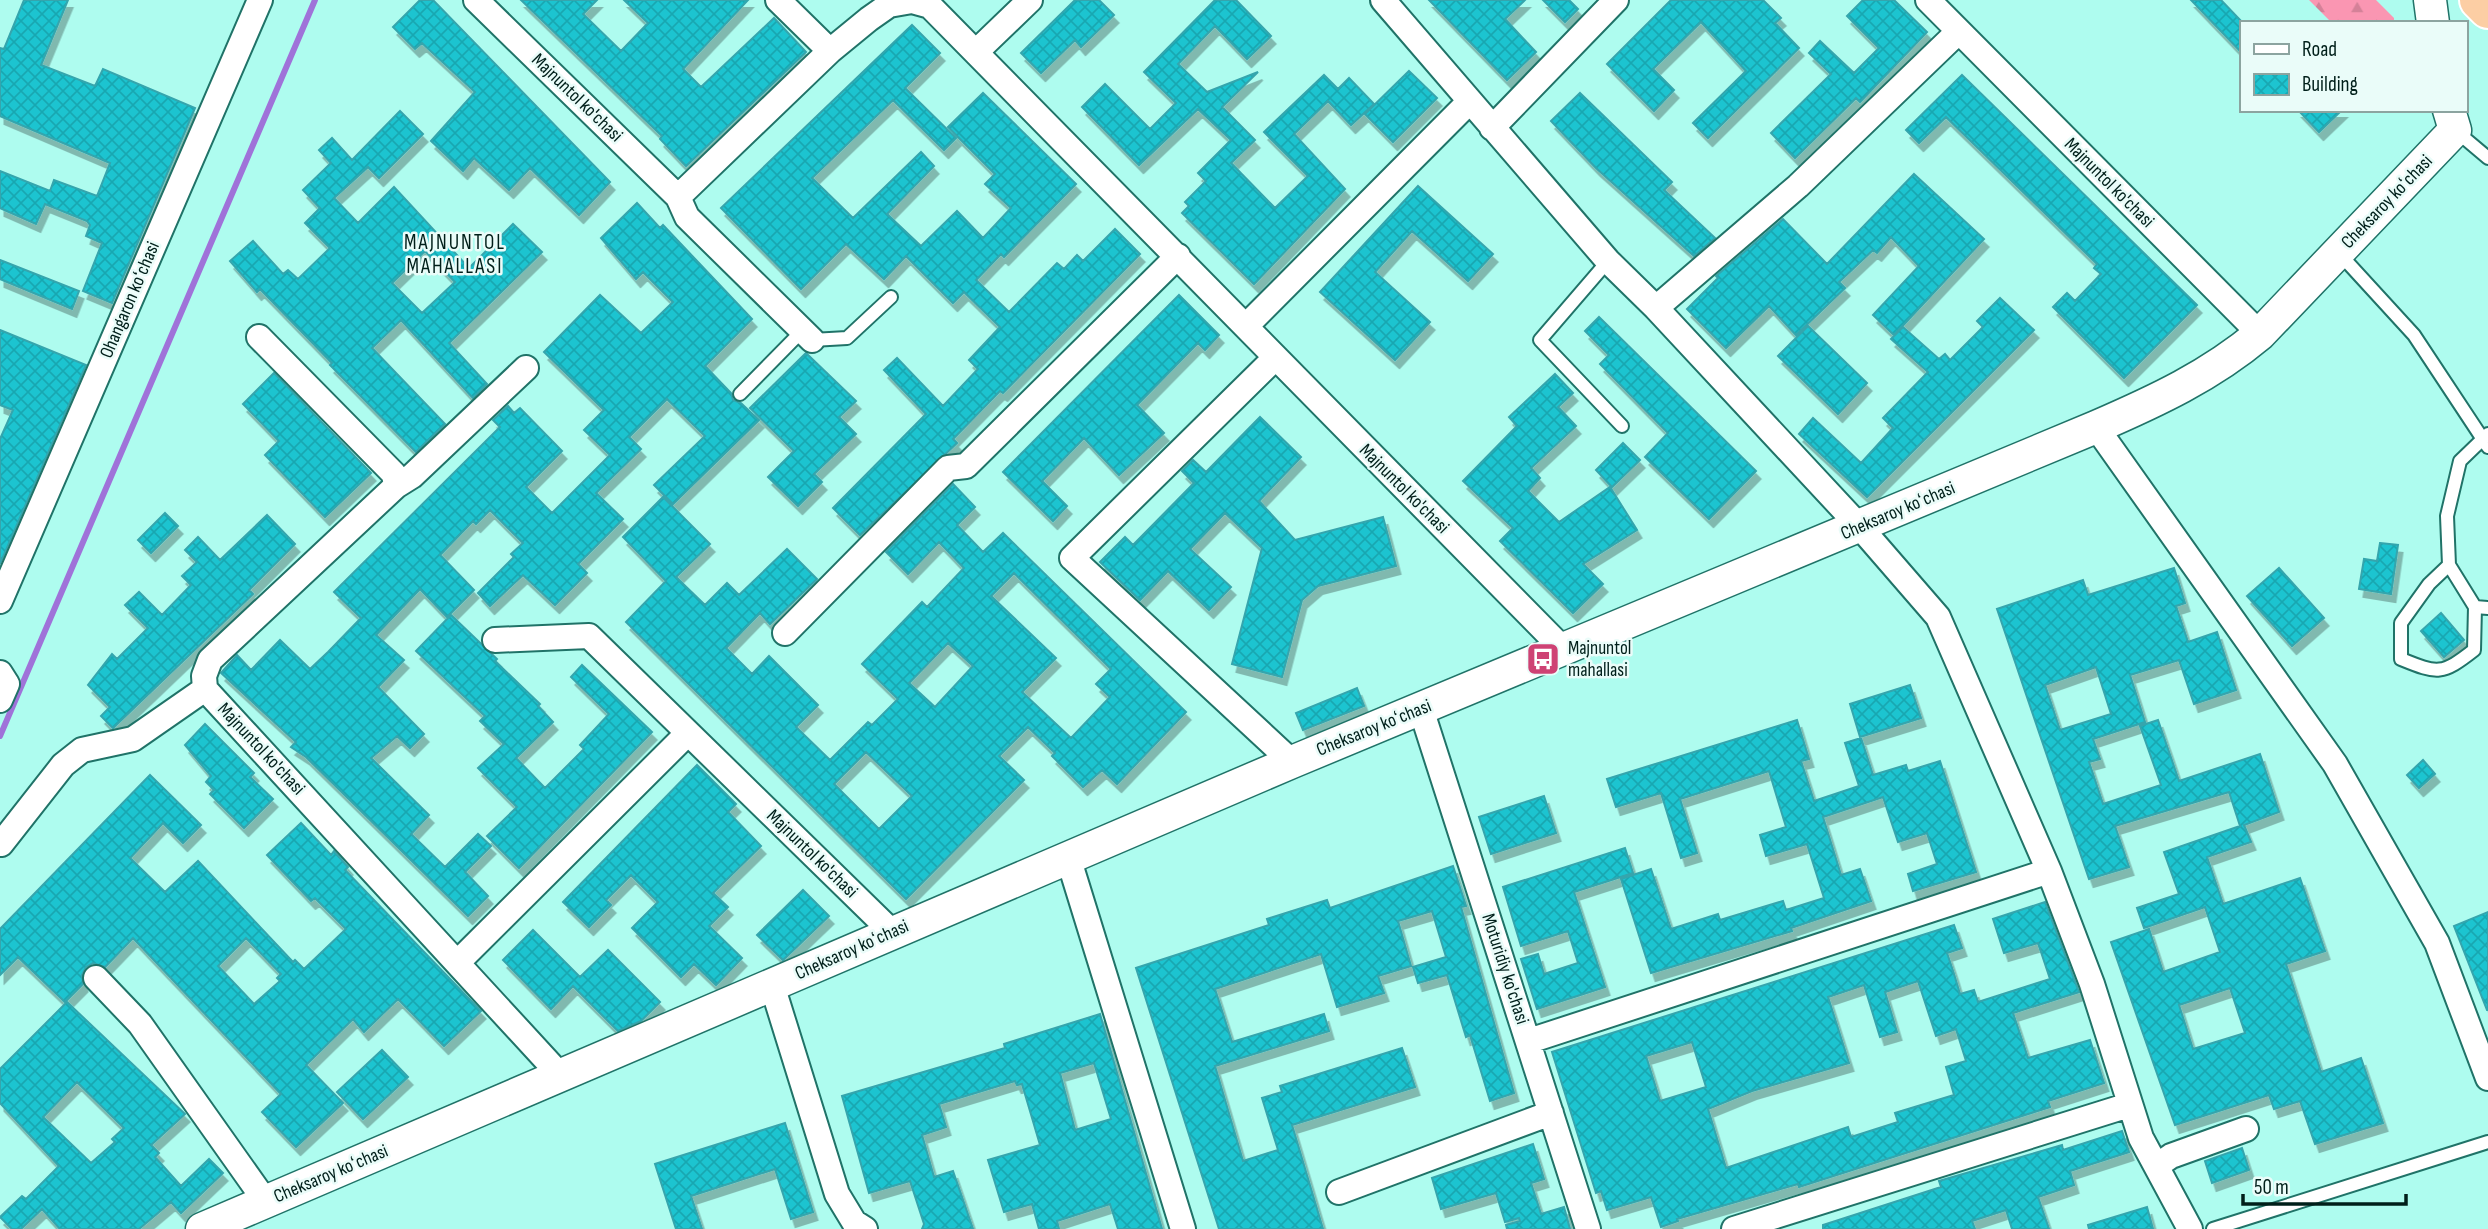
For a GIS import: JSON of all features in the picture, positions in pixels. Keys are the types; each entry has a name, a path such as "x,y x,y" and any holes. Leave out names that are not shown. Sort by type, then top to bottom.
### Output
{"highway":[{"path":"2479,0 2488,9"}],"street":[{"name":"Ohangaron koʻchasi","path":"0,601 260,0"},
{"name":"Majnuntol ko'chasi","path":"476,0 678,197 687,217 807,335"},
{"path":"778,0 830,51"},
{"path":"977,51 1030,0"},
{"path":"1383,0 1608,261 1656,308 1860,527 1938,617 2049,871 2092,985 2141,1138 2158,1165 2190,1229"},
{"path":"1492,128 1616,0"},
{"name":"Majnuntol ko'chasi","path":"1928,0 2260,334"},
{"path":"2430,0 2433,21"},
{"name":"Majnuntol ko'chasi","path":"678,197 830,51 889,5 912,1 930,6 1247,325 1274,359 1563,650"},
{"path":"1656,308 1798,186 1958,32"},
{"path":"1247,325 1470,101"},
{"name":"Cheksaroy koʻchasi","path":"202,1229 1068,857 1860,527 2185,387 2226,362 2260,334 2338,253 2452,120"},
{"path":"785,633 948,468 965,466 1178,256"},
{"path":"260,337 394,474 396,485"},
{"path":"1274,359 1072,558 1292,762"},
{"name":"Majnuntol ko'chasi","path":"526,368 412,477 396,485 210,660 204,676 205,689 561,1076"},
{"path":"2096,427 2335,764 2437,943 2488,1078"},
{"name":"Majnuntol ko'chasi","path":"495,640 589,636 892,932"},
{"path":"0,673 7,684 0,700"},
{"path":"1,844 63,765 82,750 133,739 205,689"},
{"name":"Moturidiy ko'chasi","path":"1421,709 1588,1229"},
{"path":"458,962 688,733"},
{"path":"1068,857 1183,1229"},
{"path":"1529,1041 2049,871"},
{"path":"96,978 140,1024 266,1202"},
{"path":"772,985 837,1194 854,1222 865,1229"},
{"path":"1734,1229 2129,1105"},
{"path":"1339,1192 1551,1112"},
{"path":"2158,1165 2171,1156 2246,1129"}],"lane":[{"path":"2452,120 2488,158"},
{"path":"2338,253 2414,335 2486,440 2460,461 2447,516 2448,565 2481,607 2474,650 2450,669 2426,669 2401,659 2401,623 2429,584 2448,565"},
{"path":"1608,261 1540,340 1622,426"},
{"path":"740,394 807,335 847,338 891,297"},
{"path":"2213,1229 2488,1142"}],"green space":[{"path":"2309,0 2376,0 2394,18 2394,21 2330,21"}],"building":[{"path":"24,0 68,0 41,65 95,86 103,69 195,108 112,303 83,291 102,243 86,236 90,225 87,221 45,204 36,224 0,208 0,171 50,191 54,180 97,196 110,163 0,116 0,48 4,49"},
{"path":"420,0 433,0 610,182 579,215 530,168 509,190 474,158 463,171 431,141 475,92 422,43 415,49 393,27"},
{"path":"521,0 597,0 583,14 621,51 648,23 624,0 748,0 683,69 701,87 774,18 806,52 686,166 660,139 662,136"},
{"path":"1075,0 1099,0 1114,15 1081,47 1075,40 1041,73 1021,53"},
{"path":"1215,0 1236,0 1271,36 1247,59 1215,26 1178,64 1207,92 1258,72 1222,107 1255,140 1231,163 1275,208 1308,176 1264,132 1324,75 1338,89 1349,78 1374,104 1351,125 1328,101 1294,134 1345,189 1254,284 1182,213 1189,206 1185,202 1206,181 1198,173 1231,140 1198,109 1139,165 1082,107 1105,84 1150,129 1176,103 1144,72"},
{"path":"1429,0 1525,0 1505,19 1536,52 1507,80"},
{"path":"1543,0 1569,0 1578,9 1565,22"},
{"path":"1671,0 1763,0 1781,18 1775,23 1799,48 1708,138 1693,123 1746,71 1701,22 1653,69 1674,90 1654,111 1607,64"},
{"path":"1863,0 1894,0 1927,32 1860,102 1856,98 1795,158 1771,133 1831,74 1809,53 1820,41 1854,73 1879,48 1847,16"},
{"path":"2191,0 2221,0 2241,21 2240,51"},
{"path":"912,25 940,53 905,88 956,138 944,150 893,100 812,178 853,218 921,152 934,166 887,214 921,246 957,211 983,238 1011,208 985,184 995,174 948,127 983,93 1076,184 1004,257 1001,254 976,280 1009,312 1057,263 1064,269 1077,255 1083,261 1115,229 1140,254 1003,393 1000,391 953,439 957,443 860,535 833,508 926,414 884,370 897,358 943,406 978,369 969,360 1000,327 964,292 953,303 906,256 884,279 846,244 801,289 721,208"},
{"path":"1409,71 1437,98 1393,142 1365,114"},
{"path":"1962,75 2197,305 2124,378 2053,307 2067,293 2075,301 2101,274 2094,268 2097,264 1946,117 1919,143 1906,130"},
{"path":"1580,93 1672,182 1664,190 1715,238 1694,256 1596,168 1551,121"},
{"path":"400,111 423,134 379,178 368,167 334,198 358,223 394,187 469,268 513,224 542,252 449,343 487,384 473,398 401,320 372,348 445,424 416,452 260,289 257,292 230,261 253,241 283,274 288,270 298,279 330,248 305,223 320,208 303,190 331,163 319,150 332,138 352,160","holes":["425,251 455,282 422,313 392,283"]},
{"path":"2300,112 2340,112 2319,132"},
{"path":"1914,174 1984,239 1894,335 1873,315 1919,266 1891,237 1877,253 1873,250 1839,282 1845,288 1796,335 1769,306 1726,348 1687,309 1718,278 1716,276 1783,219 1827,264"},
{"path":"1418,186 1493,254 1468,281 1412,231 1375,272 1430,322 1395,360 1320,292"},
{"path":"637,203 660,228 663,225 752,319 705,366 731,393 733,400 741,403 759,420 673,504 654,485 705,436 667,399 629,437 641,449 596,493 623,519 578,564 587,573 555,605 523,575 490,606 478,593 514,557 511,554 523,543 490,510 476,524 473,521 440,555 474,590 447,617 420,589 376,635 404,660 378,687 424,734 410,748 397,736 371,758 429,815 411,834 445,867 478,834 491,846 465,872 488,896 468,916 306,757 291,747 296,742 221,673 237,655 251,670 280,640 310,669 361,618 334,592 500,427 493,420 508,406 514,413 520,408 562,451 526,487 552,513 610,455 584,430 604,410 544,352 600,295 641,333 673,302 643,272 636,279 601,238"},
{"path":"0,260 79,291 72,309 0,279"},
{"path":"1179,295 1219,335 1205,350 1198,343 1137,405 1164,433 1119,475 1084,438 1042,481 1067,506 1053,521 1003,472"},
{"path":"2000,298 2034,330 1867,497 1799,434 1813,418 1861,463 1893,428 1883,418 1928,372 1891,339 1903,327 1939,359 1945,354 1950,360 1983,327 1977,321"},
{"path":"1599,317 1756,471 1709,519 1645,457 1668,433 1600,364 1609,355 1585,331"},
{"path":"1808,326 1867,383 1838,414 1778,356"},
{"path":"0,330 86,365 0,564 0,439 13,410 0,405"},
{"path":"806,353 856,401 839,417 856,434 814,474 822,482 798,506 768,477 794,451 750,408"},
{"path":"274,373 371,473 325,517 265,455 279,441 243,404"},
{"path":"1555,374 1573,393 1558,407 1576,426 1531,468 1540,478 1528,491 1559,522 1610,487 1637,530 1583,564 1603,584 1573,613 1500,541 1513,528 1463,481 1517,426 1509,417"},
{"path":"1260,417 1301,457 1259,501 1295,540 1383,517 1396,566 1318,586 1302,600 1282,677 1232,664 1262,548 1225,513 1190,549 1231,587 1209,610 1168,571 1140,600 1100,562 1125,537 1133,545 1194,483 1182,471 1193,460 1206,472"},
{"path":"1623,443 1640,460 1612,487 1596,470"},
{"path":"953,484 975,507 957,525 983,552 1003,533 1186,712 1117,784 1102,770 1083,787 1052,756 1055,753 1028,727 999,756 1024,780 906,899 626,622 666,581 623,537 663,497 710,544 676,577 705,605 727,583 739,595 787,549 817,579 770,624 760,613 726,648 752,674 769,656 818,705 796,727 830,760 868,722 872,725 898,699 862,664 922,602 927,607 964,568 939,542 908,574 886,552","holes":["1014,573 1111,669 1096,684 1110,697 1071,738 1022,692 1056,658 991,596","948,643 973,666 935,707 909,683","866,752 912,796 879,829 834,784"]},
{"path":"165,513 178,526 151,553 138,540"},
{"path":"267,515 295,544 249,590 253,594 113,728 101,716 110,707 88,685 112,654 117,659 148,628 125,605 139,592 162,615 191,585 182,576 197,562 185,550 198,537 220,560"},
{"path":"2380,543 2398,545 2391,594 2359,589 2364,559 2377,561"},
{"path":"2174,568 2185,603 2176,606 2188,642 2217,632 2236,690 2194,704 2179,660 2130,675 2145,722 2093,739 2100,759 2089,762 2103,804 2161,785 2140,726 2158,720 2179,781 2260,754 2279,812 2244,825 2251,842 2207,857 2223,904 2300,878 2325,951 2286,964 2321,1072 2361,1058 2383,1123 2315,1144 2300,1101 2274,1109 2269,1095 2175,1125 2111,942 2149,929 2163,972 2220,952 2205,907 2144,928 2137,908 2179,894 2164,852 2240,826 2229,792 2115,826 2129,867 2089,879 1997,609 2083,580 2088,595","holes":["2096,667 2111,714 2060,730 2045,685","2230,988 2245,1033 2193,1049 2179,1005"]},
{"path":"2279,568 2324,618 2292,646 2247,596"},
{"path":"2441,613 2464,640 2444,657 2421,631"},
{"path":"451,615 540,704 538,706 553,722 516,758 545,788 584,749 580,745 609,714 571,677 582,665 652,732 519,868 487,836 517,807 478,768 504,744 480,721 485,716 416,651"},
{"path":"1910,685 1921,718 1860,737 1850,704"},
{"path":"1357,688 1364,706 1303,730 1296,713"},
{"path":"1797,720 1809,759 1801,761 1814,801 1859,786 1845,743 1861,738 1873,775 1906,765 1908,771 1940,761 1976,872 1913,891 1908,874 1937,864 1927,833 1898,842 1883,797 1823,817 1841,875 1860,869 1871,901 1791,928 1792,931 1651,973 1621,879 1651,869 1671,929 1718,914 1720,920 1783,901 1786,910 1824,898 1807,844 1766,856 1760,835 1786,827 1769,771 1680,799 1697,853 1681,858 1661,793 1616,807 1607,779"},
{"path":"205,724 254,773 250,777 273,799 244,828 210,794 214,790 206,782 211,776 185,745"},
{"path":"2423,760 2435,774 2419,788 2407,775"},
{"path":"697,765 736,804 728,812 761,846 713,893 728,907 709,926 742,958 716,985 694,964 681,977 632,928 658,902 631,875 606,900 611,905 589,927 563,902"},
{"path":"150,775 201,825 183,843 163,823 130,858 165,892 198,861 293,962 295,960 304,969 346,929 315,898 311,901 267,855 301,823 331,855 334,851 348,867 345,870 481,1011 444,1046 398,999 364,1032 353,1019 306,1065 343,1103 296,1147 262,1112 281,1094 133,938 105,967 93,963 86,967 82,975 83,984 65,1002 18,957 0,975 0,929","holes":["246,938 281,974 277,978 280,981 254,1004 218,966"]},
{"path":"1544,796 1556,833 1491,854 1479,817"},
{"path":"1625,848 1633,873 1574,892 1605,987 1537,1009 1521,959 1538,954 1544,974 1578,963 1568,931 1521,946 1503,887"},
{"path":"1453,866 1466,906 1461,907 1514,1093 1490,1101 1470,1035 1466,1037 1447,975 1418,983 1413,967 1446,957 1432,911 1398,921 1411,966 1378,976 1384,993 1337,1007 1321,954 1215,989 1232,1042 1324,1014 1329,1031 1215,1066 1243,1161 1278,1150 1262,1098 1282,1092 1280,1086 1402,1048 1415,1087 1292,1125 1323,1229 1219,1229 1136,968 1269,925 1267,919 1327,900 1330,908"},
{"path":"803,890 829,916 783,960 757,935"},
{"path":"2045,902 2079,992 2013,1013 2028,1058 2090,1040 2104,1083 2048,1101 2050,1107 1799,1187 1798,1184 1677,1219 1678,1221 1661,1227 1651,1197 1607,1210 1601,1191 1596,1193 1552,1052 1954,925 1962,948 1947,953 1960,994 1974,990 1978,1002 2050,979 2038,943 2004,953 1993,919","holes":["1918,981 1936,1036 1956,1029 1966,1061 1946,1067 1954,1095 1895,1113 1898,1122 1851,1137 1848,1127 1726,1168 1708,1109 1752,1091 1849,1063 1828,997 1864,985 1880,1037 1897,1032 1885,992","1692,1042 1706,1087 1660,1101 1646,1056"]},
{"path":"2488,912 2488,1010 2487,1010 2454,926"},
{"path":"533,930 580,977 608,950 660,1002 641,1021 618,1031 573,986 551,1009 503,960"},
{"path":"67,1002 185,1114 151,1145 159,1153 155,1157 181,1186 209,1159 223,1173 181,1213 171,1202 139,1229 60,1229 42,1209 21,1229 12,1229 0,1217 22,1196 26,1199 59,1166 0,1103 0,1069","holes":["77,1082 124,1128 112,1139 115,1142 91,1163 43,1117"]},
{"path":"1100,1014 1162,1229 1118,1229 1110,1204 1057,1221 1059,1229 1039,1229 1032,1204 1004,1212 988,1160 1040,1145 1022,1084 1017,1085 1015,1081 939,1104 946,1127 922,1135 934,1177 953,1171 973,1229 922,1229 924,1224 910,1181 869,1193 842,1096 1005,1048 1004,1044","holes":["1094,1063 1111,1119 1075,1130 1060,1073"]},
{"path":"382,1050 408,1077 363,1119 337,1092"},
{"path":"785,1123 813,1212 791,1219 775,1169 691,1196 702,1229 676,1229 655,1164"},
{"path":"2122,1131 2129,1152 2070,1171 2074,1185 2038,1197 2049,1229 2012,1229 2006,1210 1972,1221 1975,1229 1823,1229 1823,1225 1941,1187 1939,1181 2062,1145 2063,1150"},
{"path":"1533,1144 1544,1179 1531,1183 1541,1214 1564,1207 1570,1229 1507,1229 1506,1225 1520,1221 1519,1218 1505,1222 1496,1193 1441,1209 1432,1178"},
{"path":"2242,1148 2249,1170 2212,1183 2205,1161"},
{"path":"2147,1207 2153,1229 2089,1229 2088,1225"}],"waterway":[{"path":"0,736 315,0"}],"place":[{"name":"Majnuntol mahallasi","path":"1543,659"}],"district":[{"name":"MAJNUNTOL MAHALLASI","path":"455,254"}]}
